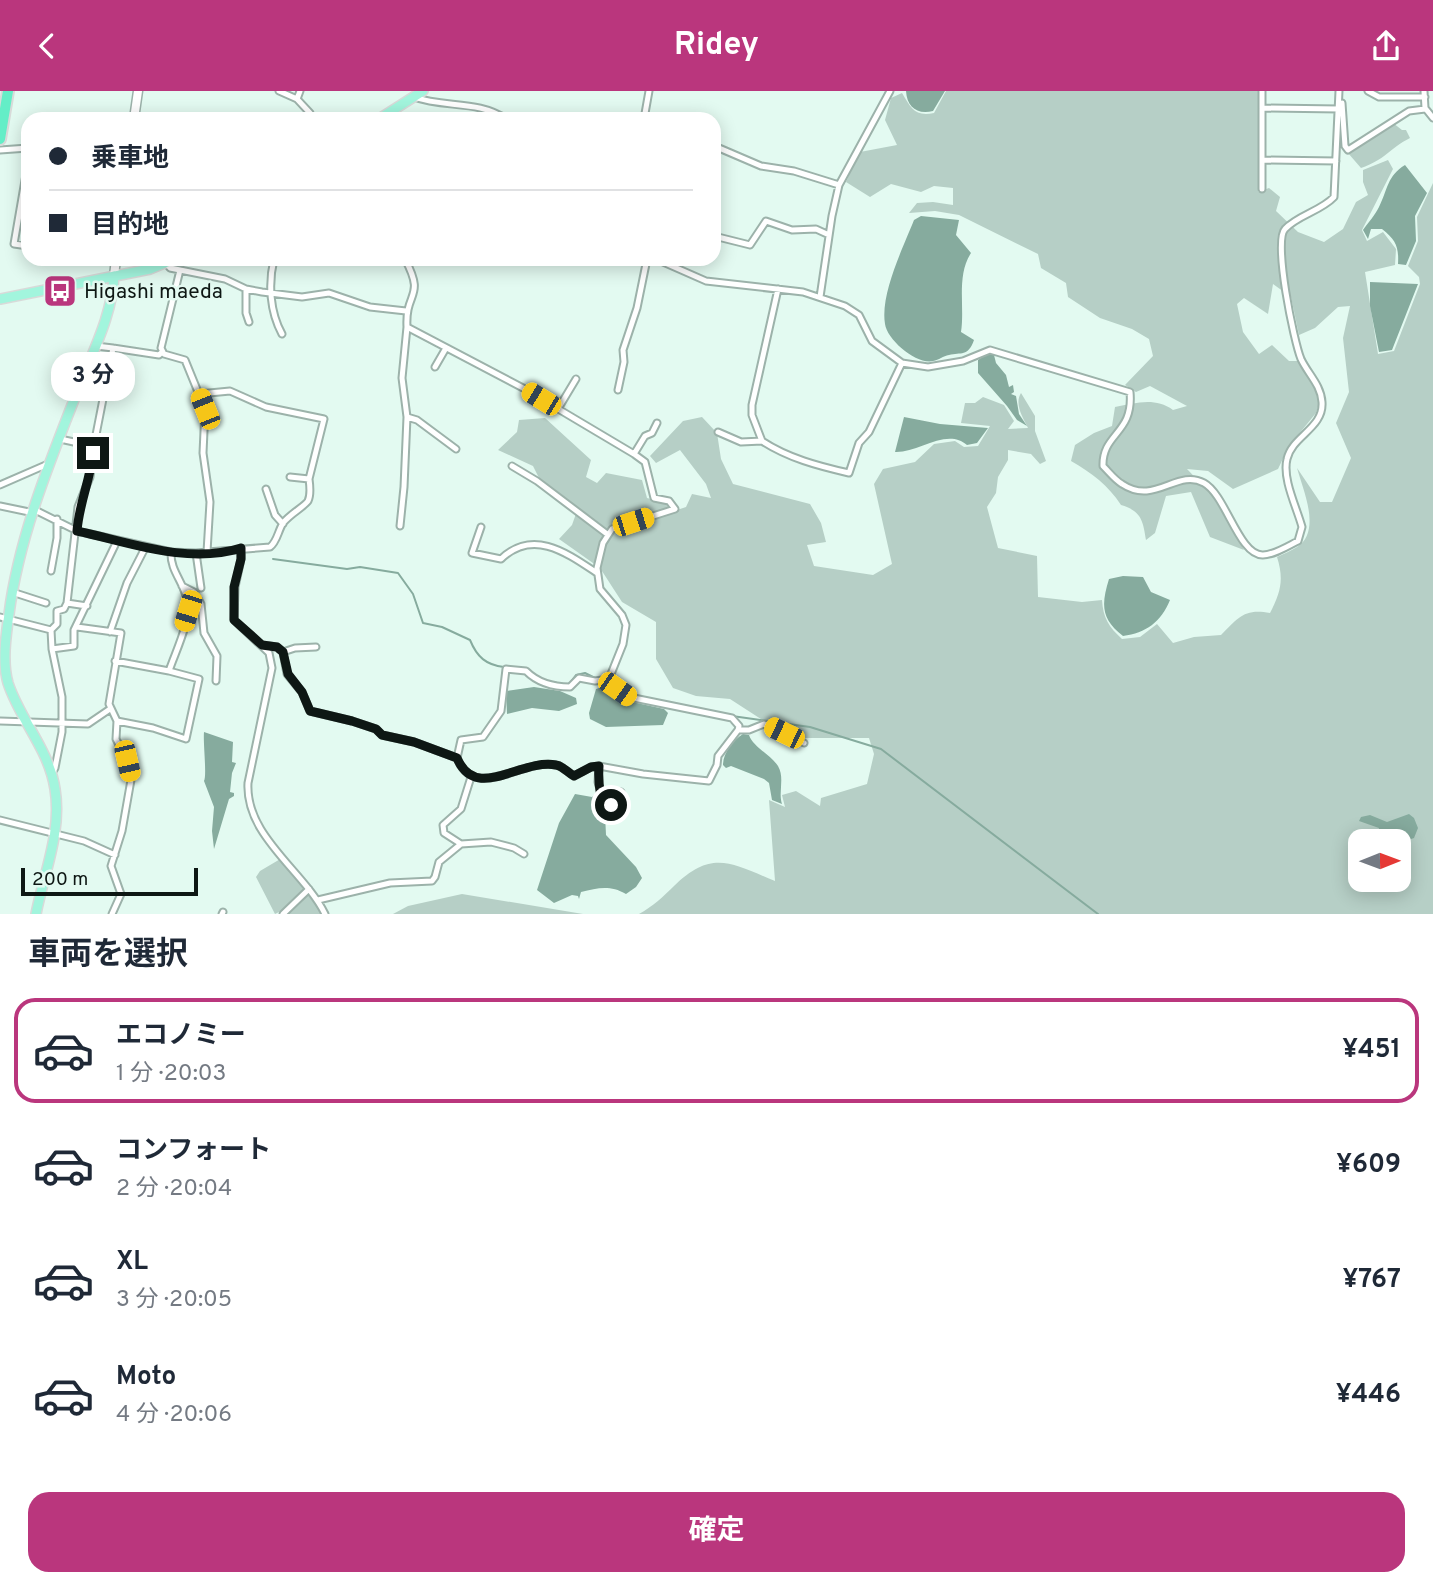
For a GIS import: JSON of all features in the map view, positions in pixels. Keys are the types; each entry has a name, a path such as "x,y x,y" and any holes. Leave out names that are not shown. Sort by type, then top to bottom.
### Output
{"highway":[{"path":"0,101 2,91"},
{"path":"0,139 8,91"}],"main road":[{"path":"390,112 423,91"},
{"path":"0,301 151,266"},
{"path":"36,914 55,834 57,807 52,773 8,682 4,617 51,463 111,306 114,276"}],"street":[{"path":"135,112 138,91"},
{"path":"279,91 297,99 309,112"},
{"path":"297,99 300,91"},
{"path":"645,112 649,91"},
{"path":"820,297 839,185 890,91"},
{"path":"1262,91 1262,190"},
{"path":"1340,91 1345,146 1348,150 1409,111 1425,109"},
{"path":"672,266 706,281 778,289 820,297 845,306 859,315 872,341 902,363 928,367 963,361 990,350 1130,392 1130,415 1111,441 1103,458 1103,466 1122,484 1141,492 1156,491 1185,479 1194,478 1205,483 1219,496 1245,544 1254,554 1268,554 1298,541 1302,527 1286,471 1286,461 1294,444 1312,428 1323,405 1318,386 1300,358 1286,294 1280,241 1284,229 1334,197 1340,91"},
{"path":"1368,91 1379,97 1424,94 1425,109 1433,118"},
{"path":"414,97 440,104 485,108 493,112"},
{"path":"1262,108 1339,110"},
{"path":"0,150 21,148"},
{"path":"721,149 761,166 794,171 839,185"},
{"path":"1262,160 1336,161"},
{"path":"21,201 13,244 21,245"},
{"path":"721,238 750,245 765,221 792,230 816,229 829,235"},
{"path":"114,276 115,266"},
{"path":"170,266 225,279 246,289 302,297 329,293 370,307 406,311"},
{"path":"272,266 271,306 282,334"},
{"path":"400,526 407,417 402,378 406,311 415,293 416,284 408,266"},
{"path":"618,390 624,349 637,308 646,266"},
{"path":"96,346 159,355 162,352 180,270"},
{"path":"246,289 246,313 249,322"},
{"path":"778,289 751,405 762,440 772,449 849,473 859,443 869,432 902,363"},
{"path":"407,327 558,409 634,454 645,462 654,498 669,501 675,509 612,529 607,534 599,555 597,573 600,589 622,615 626,625 623,644 609,679 601,681 579,678 570,687 563,687 537,682 526,671 506,669 500,711 483,737 461,740 457,758 465,774 492,779 538,764 557,765 574,776 599,766 709,781 717,765 718,756 738,730 739,726 732,717 629,698 601,681"},
{"path":"52,773 62,725 62,697 51,630 57,624 57,611 64,609 67,603 78,507 90,477 113,348"},
{"path":"435,367 446,348"},
{"path":"162,352 185,360 202,393 205,409 203,453 210,502 207,552"},
{"path":"558,409 576,379"},
{"path":"0,506 35,511 57,519 77,531 171,552 197,553 272,546 283,524 295,510 304,507 309,501 309,479 324,419 266,407 230,391 202,393"},
{"path":"407,417 417,420 456,449"},
{"path":"634,454 657,423"},
{"path":"718,432 741,442 762,440"},
{"path":"60,439 83,444 93,453"},
{"path":"0,485 51,463"},
{"path":"512,466 537,481 607,534"},
{"path":"290,477 309,479"},
{"path":"265,489 275,515 283,524"},
{"path":"51,571 57,538 57,519"},
{"path":"481,527 472,553 501,559 516,546 536,544 568,554 597,573"},
{"path":"52,649 74,646 77,627 117,541"},
{"path":"110,632 127,583 145,548"},
{"path":"241,548 234,587 234,620 269,653 272,668 248,783 248,802 267,838 318,900 325,914"},
{"path":"169,671 188,611 182,586 172,566 171,552"},
{"path":"197,553 201,587"},
{"path":"182,586 194,592 201,604 204,633 217,656 216,681"},
{"path":"12,592 46,603"},
{"path":"67,603 87,606"},
{"path":"4,617 51,630"},
{"path":"77,627 121,633 110,709 117,721 116,739 127,761 131,780 122,831 111,866 121,894 112,914"},
{"path":"262,645 281,650 316,647"},
{"path":"281,650 288,674 302,692 310,711 352,721 376,729 382,735 414,742 457,758"},
{"path":"115,661 199,679 186,739 153,728 117,721"},
{"path":"0,721 88,724 110,709"},
{"path":"738,730 749,730 764,724 804,743"},
{"path":"599,766 598,782 606,811 621,792"},
{"path":"461,844 442,830 443,825 461,809 471,777"},
{"path":"0,820 84,841 115,855"},
{"path":"318,900 390,883 432,881 436,877 439,862 461,844 491,842 514,848 524,854"},
{"path":"282,914 309,889"}],"shaded area":[{"path":"906,91 945,91 933,111 922,112 914,109 908,101"},
{"path":"946,91 1259,91 1258,192 1269,188 1280,197 1276,211 1298,232 1324,242 1343,229 1356,202 1368,195 1363,182 1363,170 1388,160 1393,169 1362,230 1367,241 1383,232 1396,249 1395,265 1365,272 1378,354 1394,351 1420,284 1419,277 1408,266 1418,241 1417,217 1433,183 1433,914 639,914 658,901 687,874 711,863 734,865 775,881 769,800 785,807 782,795 796,791 820,806 821,798 867,784 874,754 869,738 805,738 767,723 730,699 696,696 673,688 656,659 656,622 622,602 600,568 559,539 572,525 578,508 541,482 533,466 498,450 517,432 519,420 545,418 591,460 586,477 597,483 606,473 642,480 647,498 666,503 677,510 686,507 692,494 711,498 706,484 680,450 656,463 650,456 683,421 702,417 717,433 721,459 733,484 810,504 821,523 826,542 807,545 814,566 873,575 892,564 874,484 883,469 915,462 934,444 955,441 964,447 978,446 990,426 961,423 965,403 975,403 983,397 1004,405 1014,421 1008,429 1028,428 1019,406 1021,393 1035,416 1035,431 1046,461 1040,464 1031,454 1008,450 1008,460 998,477 996,493 987,507 998,548 1037,556 1038,597 1082,602 1102,600 1108,622 1122,639 1140,637 1157,624 1173,643 1194,637 1221,635 1237,619 1248,613 1270,613 1280,585 1277,557 1297,547 1304,540 1310,521 1297,468 1320,502 1332,502 1351,458 1336,423 1349,392 1343,338 1350,306 1338,307 1315,328 1299,335 1291,297 1273,284 1268,314 1244,298 1237,304 1243,332 1259,354 1272,345 1289,361 1298,361 1317,388 1320,401 1316,413 1289,446 1278,469 1233,489 1208,471 1187,469 1212,495 1244,550 1210,537 1191,492 1166,496 1155,533 1146,540 1137,513 1121,505 1099,480 1071,461 1075,445 1112,426 1115,407 1145,402 1159,403 1173,410 1187,406 1150,386 1136,392 1125,385 1153,356 1149,339 1132,329 1100,318 1068,297 1066,283 1041,268 1038,254 959,215 935,211 909,213 917,203 953,205 953,188 934,186 921,192 891,184 870,197 846,182 860,152 897,145 885,120 891,98 902,93 914,110 934,113"},
{"path":"1393,123 1406,130 1410,138 1361,168 1348,153"},
{"path":"1405,165 1427,193 1415,216 1416,241 1406,265 1398,264 1396,244 1382,229 1371,229 1368,239 1363,230 1377,210 1391,178"},
{"path":"921,216 959,220 956,235 971,253 966,262 962,282 961,332 974,340 967,351 933,361 919,359 897,344 887,330 884,312 894,271 914,220"},
{"path":"1370,282 1418,284 1392,350 1379,352 1370,306"},
{"path":"987,354 994,355 996,363 1006,375 1009,387 1013,385 1014,392 1011,394 1016,396 1019,414 1027,426 1017,420 978,373 978,360"},
{"path":"904,417 940,424 988,428 977,443 967,445 959,440 941,440 895,452"},
{"path":"1123,576 1143,577 1151,592 1170,600 1152,625 1123,636 1110,624 1104,604 1109,579"},
{"path":"606,686 628,701 664,709 668,713 663,725 606,727 590,719 589,713 596,689"},
{"path":"534,687 560,691 576,698 577,704 559,711 532,708 507,714 506,691"},
{"path":"204,732 233,742 232,762 236,763 230,792 234,793 234,796 229,799 214,849 214,807 204,781"},
{"path":"743,734 749,735 778,766 782,804 772,800 769,783 764,779 723,765 729,747"},
{"path":"598,793 605,814 606,835 636,867 642,878 636,887 626,894 615,889 598,889 581,892 579,899 578,896 572,895 554,903 537,890 559,823 575,794 592,797"},
{"path":"1409,814 1418,828 1411,839 1411,829 1379,829 1359,821 1361,817 1370,815 1387,822"},
{"path":"282,858 307,888 323,914 286,914 283,910 275,914 256,877 260,871"},
{"path":"462,894 583,914 393,914 408,906"}],"waterway":[{"path":"273,559 398,573 413,594 423,623 442,627 470,640 483,659 504,667"},
{"path":"570,683 576,675 585,673 597,679"},
{"path":"547,681 562,684"},
{"path":"639,702 654,705"},
{"path":"732,716 810,727 881,749 1098,914"}],"place":[{"name":"Higashi maeda","path":"60,291"}],"route":[{"path":"93,453 90,477 78,507 77,531 171,552 232,551 241,548 234,587 234,620 262,645 277,647 283,652 288,674 299,686 310,711 352,721 376,729 382,735 414,742 457,758 465,774 471,777 492,779 506,772 538,764 557,765 574,776 599,766 598,782 606,811 611,805"}]}
